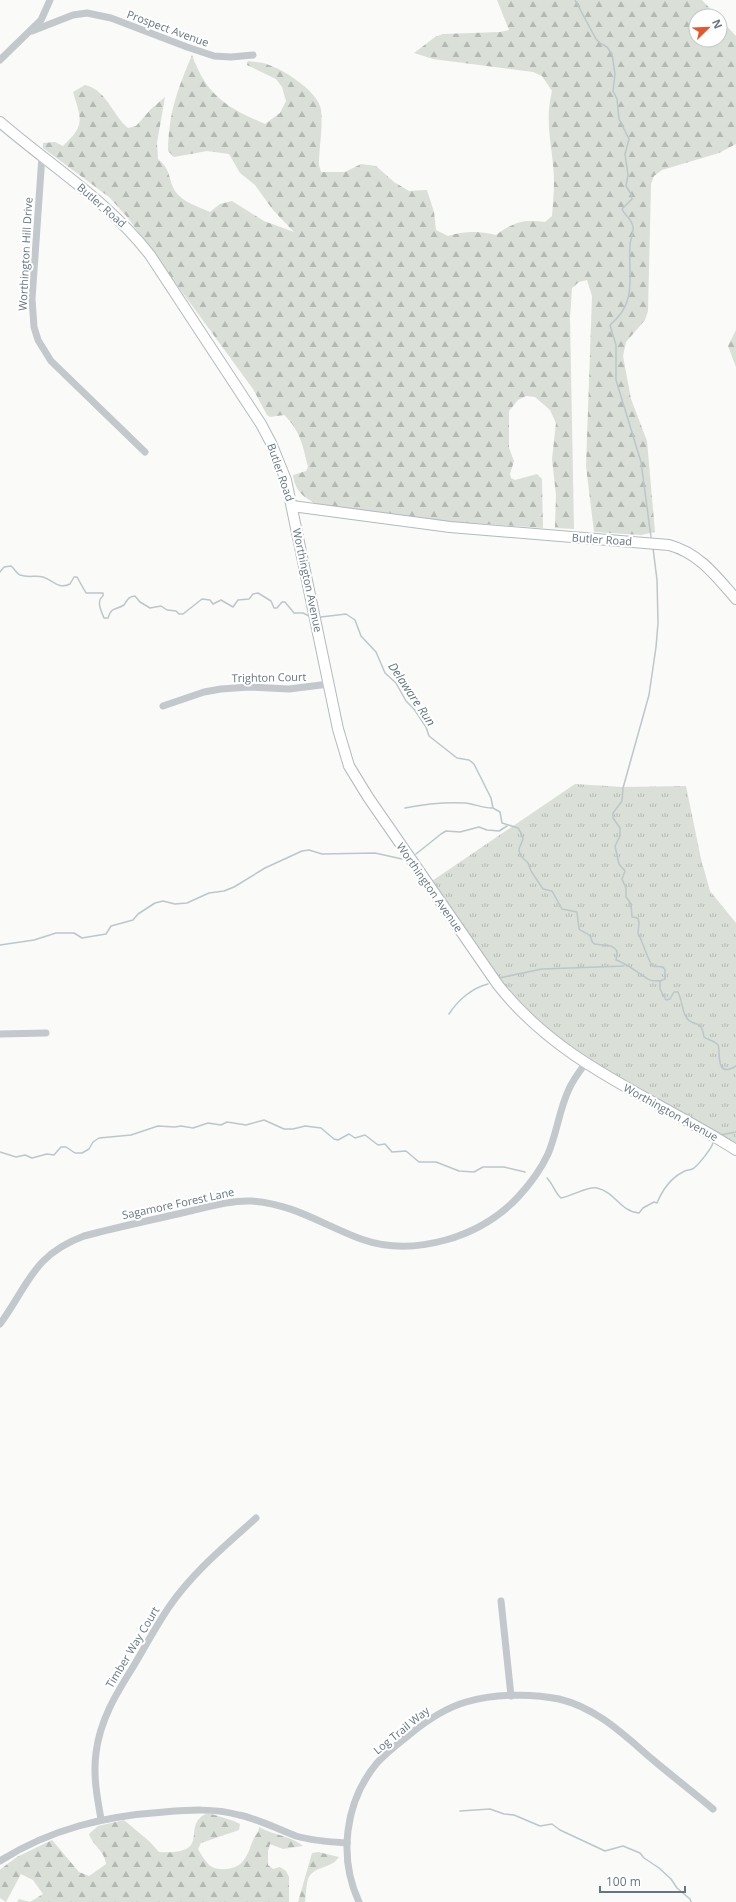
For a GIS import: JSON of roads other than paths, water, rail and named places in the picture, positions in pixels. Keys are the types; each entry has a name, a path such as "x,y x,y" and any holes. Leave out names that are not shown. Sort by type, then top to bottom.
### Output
{"main road":[{"name":"Butler Road","path":"0,122 115,215 150,255 264,429 281,465 292,506 442,526 669,545 681,548 698,558 736,599"},
{"name":"Worthington Avenue","path":"292,506 329,684 346,757 354,775 372,803 520,1013 585,1064 736,1150"}],"street":[{"path":"0,60 32,31 46,12 50,0"},
{"name":"Prospect Avenue","path":"32,31 65,17 87,14 111,18 214,56 253,56"},
{"name":"Worthington Hill Drive","path":"42,156 32,299 34,327 38,340 51,361 145,452"},
{"name":"Trighton Court","path":"163,706 204,692 221,689 249,687 289,689 329,684"},
{"path":"0,1034 46,1033"},
{"name":"Sagamore Forest Lane","path":"0,1324 32,1273 51,1254 68,1243 90,1234 230,1202 262,1202 289,1207 304,1212 340,1230 378,1243 407,1245 424,1244 438,1242 466,1232 490,1221 505,1210 519,1196 537,1173 552,1142 568,1091 585,1064"},
{"name":"Timber Way Court","path":"101,1819 96,1792 95,1765 99,1735 111,1702 169,1606 217,1553 256,1518"},
{"path":"501,1601 511,1696"},
{"name":"Log Trail Way","path":"359,1902 350,1875 347,1843 350,1819 356,1798 373,1769 388,1752 425,1723 452,1707 479,1699 511,1696 550,1697 576,1704 593,1712 615,1727 713,1809"},
{"path":"0,1861 47,1836 101,1819 172,1811 214,1810 247,1817 311,1840 347,1843"}],"waterway":[{"path":"575,0 596,39 607,47 612,54 615,74 613,91 617,99 619,119 629,139 625,154 628,175 626,186 632,199 622,209 633,227 630,245 630,288 625,307 610,325 616,345 616,380 641,462 651,537"},
{"path":"653,548 657,580 658,623 649,695 623,788 622,801 613,813 613,818 620,828 620,836 615,846 619,864 625,871 622,879 626,888 626,897 631,904 632,917 638,918 638,933 651,964 653,966 663,967 665,970 665,979 660,981"},
{"name":"Delaware Run","path":"0,572 4,567 11,566 20,575 47,578 62,586 70,584 74,577 77,577 86,593 103,593 99,603 104,618 108,618 112,610 124,605 128,599 133,596 150,608 161,606 167,610 176,611 179,614 183,614 202,599 210,600 213,604 221,600 233,607 238,600 249,599 253,594 258,593 271,601 274,608 277,608 282,602 285,602 294,613 303,613 309,616"},
{"name":"Delaware Run","path":"321,617 346,614 355,620 361,636 376,652 385,673 396,683 406,701 414,709 426,727 429,736 457,758 469,760 474,764 491,798 493,808 500,812 502,823 518,828 521,833 523,839 519,849 520,855 528,863 531,871 543,889 552,891 562,909 577,912 579,929 589,935 592,942 598,945 607,945 615,948 617,951 616,960 652,981 660,981 660,989 666,1000 670,999 674,992 678,992 686,1017 701,1027 704,1037 718,1045 721,1067 724,1069 729,1069 736,1066"},
{"path":"405,808 420,805 458,803 492,808"},
{"path":"416,854 446,831 460,832 479,827 487,830 499,831 507,826"},
{"path":"0,945 34,940 56,933 74,933 82,938 106,934 111,926 133,920 138,914 155,903 163,901 175,904 187,903 209,893 224,891 234,887 265,868 302,851 309,850 322,854 375,853 402,859"},
{"path":"499,978 542,969 624,966"},
{"path":"449,1014 466,995 476,988 488,984"},
{"path":"0,1152 16,1157 25,1155 32,1158 47,1154 54,1155 61,1147 66,1147 75,1153 82,1153 89,1149 93,1142 99,1138 131,1135 158,1126 181,1126 193,1128 208,1123 221,1125 227,1122 246,1125 264,1120 284,1129 293,1129 305,1126 321,1128 334,1139 338,1140 349,1134 355,1138 365,1135 378,1145 385,1144 392,1152 406,1151 419,1162 436,1162 459,1171 474,1172 483,1167 504,1167 525,1172"},
{"path":"720,1135 736,1132"},
{"path":"547,1178 561,1198 589,1188 597,1188 609,1193 627,1209 639,1213 643,1208 654,1202 657,1203 661,1194 671,1181 684,1171 693,1169 708,1152 713,1143"},
{"path":"460,1811 490,1809 504,1814 514,1815 540,1826 552,1824 560,1830 605,1851 623,1846 640,1853 644,1858 659,1868 671,1879 677,1888 690,1899 691,1902"}]}
